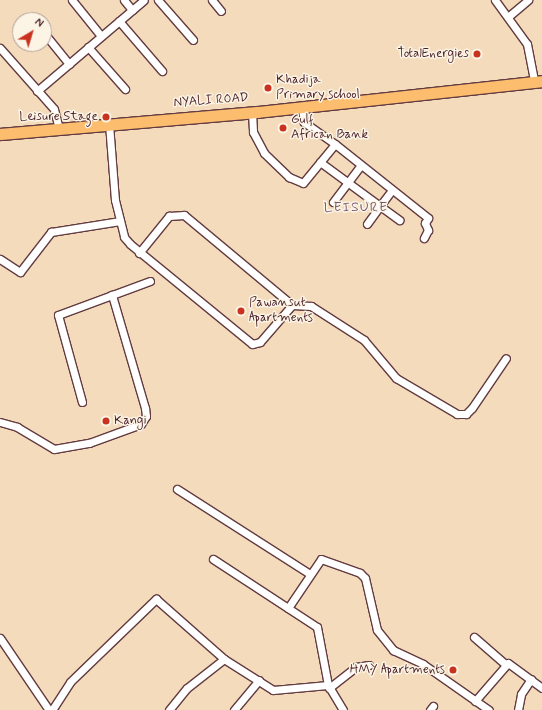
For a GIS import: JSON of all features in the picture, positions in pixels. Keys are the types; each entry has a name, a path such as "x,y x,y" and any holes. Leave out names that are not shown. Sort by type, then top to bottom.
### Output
{"highway":[{"name":"NYALI ROAD","path":"0,134 252,112 538,81"}],"street":[{"path":"72,0 101,36"},
{"path":"124,0 132,10"},
{"path":"37,91 144,0"},
{"path":"158,0 193,40"},
{"path":"212,0 221,11"},
{"path":"495,0 509,16 527,44 538,81"},
{"path":"509,16 528,0"},
{"path":"120,21 162,71"},
{"path":"52,43 69,64"},
{"path":"88,47 125,89"},
{"path":"0,48 54,109 59,129"},
{"path":"302,107 304,122 335,144 428,218 425,223 428,230 424,238"},
{"path":"252,112 253,132 264,153 289,177 302,183 335,144"},
{"path":"108,124 120,221 124,237 139,253 252,344 260,342 292,305"},
{"path":"320,162 399,220"},
{"path":"333,202 361,165"},
{"path":"367,224 392,190"},
{"path":"139,253 169,216 184,215 292,305 312,306 364,340 396,378 457,414 466,414 472,408 506,358"},
{"path":"0,259 20,272 50,232 120,221"},
{"path":"82,402 58,315 150,281"},
{"path":"0,422 17,427 54,450 89,443 141,424 146,416 145,408 112,295"},
{"path":"177,489 310,574"},
{"path":"213,558 317,627 328,686 342,710"},
{"path":"288,608 310,574 323,559 360,573 365,578 378,630 385,641 399,656 423,664 489,710"},
{"path":"52,710 70,682 156,599 224,659 273,690 283,692 328,686 356,667 370,665"},
{"path":"0,638 49,710"},
{"path":"474,638 504,663 531,679 542,688"},
{"path":"170,710 188,688 224,659"},
{"path":"475,701 504,663"},
{"path":"518,710 521,694 531,679"},
{"path":"234,710 259,680"}],"place":[{"name":"TotalEnergies","path":"477,54"},
{"name":"Khadija Primary school","path":"268,88"},
{"name":"Leisure Stage","path":"106,117"},
{"name":"Gulf African Bank","path":"283,128"},
{"name":"Pawansut Apartments","path":"241,311"},
{"name":"Kangi","path":"106,421"},
{"name":"HMY Apartments","path":"453,670"}],"district":[{"name":"LEISURE","path":"356,207"}]}
